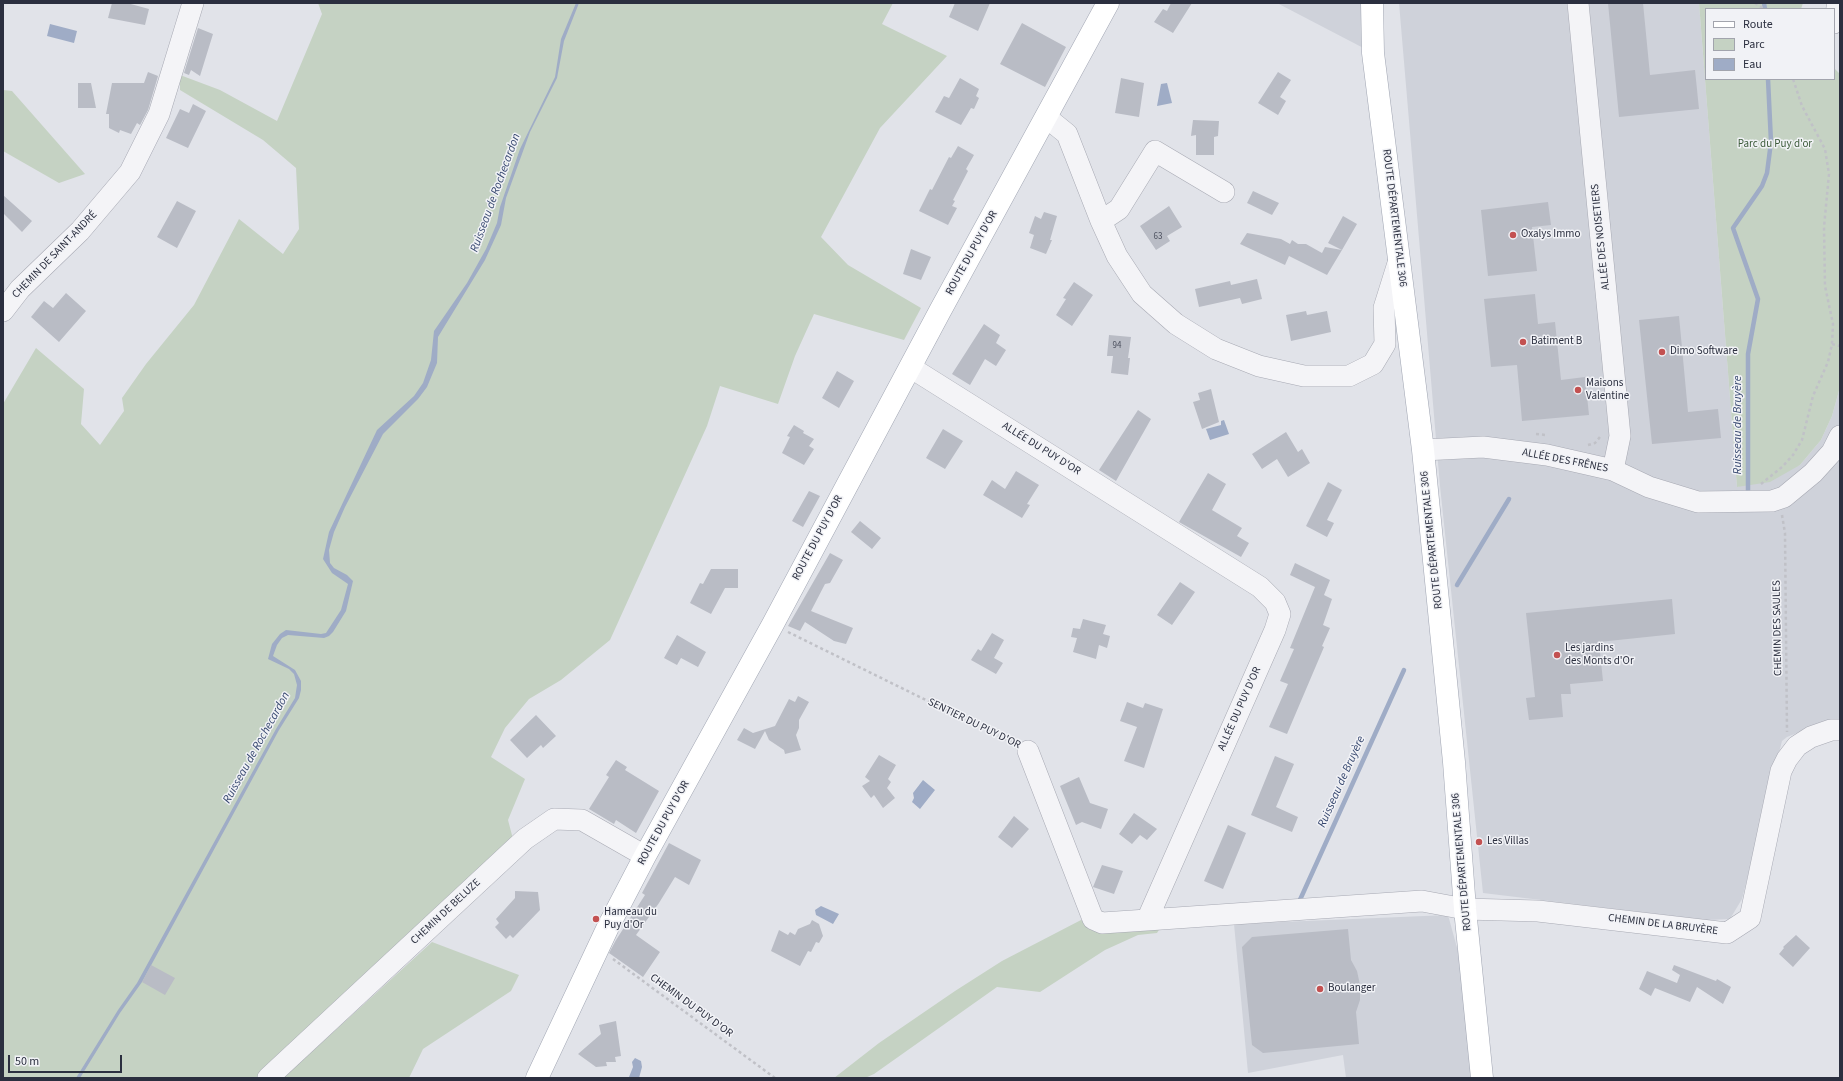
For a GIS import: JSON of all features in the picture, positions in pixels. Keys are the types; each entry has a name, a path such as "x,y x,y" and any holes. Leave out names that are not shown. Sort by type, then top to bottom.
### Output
{"main road":[{"name":"ROUTE DU PUY D'OR","path":"537,1078 598,948 645,856 773,624 910,367 1108,3"},
{"name":"ROUTE DÉPARTEMENTALE 306","path":"1372,3 1372,53 1423,450 1453,754 1465,909 1482,1078"}],"street":[{"name":"CHEMIN DE SAINT-ANDRÉ","path":"3,311 20,289 80,230 130,172 159,114 193,3"},
{"name":"ALLÉE DES NOISETIERS","path":"1578,3 1620,436 1613,470"},
{"path":"1835,18 1838,3"},
{"path":"1046,117 1067,134 1101,221 1117,256 1142,294 1176,324 1216,350 1259,366 1304,376 1350,376 1373,364 1385,344 1384,308 1399,260"},
{"path":"1101,221 1119,209 1155,151 1224,192"},
{"name":"ALLÉE DU PUY D'OR","path":"910,367 1260,587 1275,602 1280,614 1275,630 1147,920"},
{"name":"ALLÉE DES FRÊNES","path":"1423,450 1483,447 1547,455 1613,470 1649,488 1698,502 1772,501 1784,497 1813,473 1832,452 1840,436"},
{"name":"CHEMIN DE LA BRUYÈRE","path":"1465,909 1538,911 1727,933 1750,918 1781,771 1787,759 1797,746 1811,737 1831,730 1840,730"},
{"name":"SENTIER DU PUY D'OR","path":"1028,751 1093,919 1102,923 1147,920"},
{"name":"CHEMIN DE BELUZE","path":"268,1078 525,839 554,819 582,820 645,856"},
{"path":"1147,920 1422,901 1465,909"}],"path":[{"path":"1793,80 1802,106 1825,149 1829,174 1824,227 1825,286 1833,324 1832,344 1840,346"},
{"name":"CHEMIN DES SAULES","path":"1787,759 1785,533 1782,514 1772,501 1762,492 1759,486 1782,467 1793,455 1802,440 1813,396 1828,362 1832,344"},
{"path":"1530,433 1551,437"},
{"path":"1581,445 1595,443 1599,439 1601,433"},
{"name":"SENTIER DU PUY D'OR","path":"773,624 1028,751"},
{"name":"CHEMIN DU PUY D'OR","path":"598,948 775,1078"}],"shaded area":[{"path":"1277,3 1372,3 1373,53"},
{"path":"1399,3 1699,3 1737,487 1800,465 1821,440 1832,416 1840,387 1840,725 1820,724 1787,737 1782,741 1742,899 1730,919 1707,920 1483,893 1440,486"},
{"path":"1448,915 1493,1078 1346,1078 1343,1055 1248,1073 1234,924"}],"green space":[{"path":"318,3 893,3 882,24 947,56 880,128 821,237 848,265 921,308 904,340 814,314 795,356 778,404 720,386 707,426 610,640 561,680 529,699 505,728 491,757 525,779 508,820 513,839 259,1078 3,1078 3,404 36,348 84,389 81,424 100,445 124,411 122,398 146,364 194,305 239,219 283,254 299,229 296,168 263,140 180,90 180,75 220,90 277,121 322,14"},
{"name":"Parc du Puy d'or","path":"1699,3 1803,3 1801,8 1705,8 1705,79"},
{"name":"Parc du Puy d'or","path":"1835,69 1840,74 1840,387 1832,416 1821,440 1800,465 1770,482 1737,487 1705,80 1835,80"},
{"path":"3,90 12,91 85,174 59,183 3,151"},
{"path":"1081,920 1115,930 1162,925 1157,933 1138,935 1105,950 1040,992 997,987 874,1074 865,1078 834,1078 879,1043 955,991 1002,961"},
{"path":"432,942 519,975 511,991 423,1049 409,1078 283,1078"}],"water":[{"path":"576,3 579,3 564,41 557,78 530,132 506,198 501,225 485,260 438,337 437,363 427,387 418,399 383,434 345,507 334,532 329,550 330,563 334,568 347,575 353,581 346,611 329,636 324,638 288,635 282,638 277,645 273,656 295,670 301,681 299,698 279,730 142,982 120,1013 80,1078 76,1078 118,1010 137,983 276,729 295,698 297,685 294,674 289,669 268,659 272,644 280,634 286,630 321,634 326,633 341,610 348,584 332,573 323,559 329,532 377,430 414,396 423,383 431,360 434,331 467,283 486,249 497,223 500,207 520,149 555,77 561,39"},
{"path":"50,24 77,31 74,43 47,36"},
{"path":"1167,83 1172,103 1157,106 1161,84"},
{"path":"1224,420 1229,434 1210,440 1206,429 1221,425 1221,421"},
{"path":"923,780 935,790 920,809 912,802 914,798 913,793"},
{"path":"821,906 839,914 833,924 816,915 815,910"},
{"path":"635,1058 641,1061 642,1067 639,1078 629,1077 633,1067 632,1062"}],"building":[{"path":"112,3 127,3 149,9 145,25 108,18"},
{"path":"955,3 990,3 978,31 949,17"},
{"path":"1171,3 1192,3 1173,33 1154,22 1163,9 1167,11"},
{"path":"1608,3 1643,3 1650,75 1695,70 1699,109 1619,117"},
{"path":"1022,23 1066,47 1045,87 1000,64"},
{"path":"198,28 213,34 200,76 191,70 189,75 184,73"},
{"path":"148,72 158,76 148,110 140,125 137,123 131,134 120,130 119,133 109,128 109,114 106,114 112,83 144,83"},
{"path":"1278,72 1291,80 1280,97 1286,101 1278,115 1258,103"},
{"path":"960,78 979,89 976,96 979,98 974,109 971,108 961,125 935,112 944,96 949,98"},
{"path":"1121,78 1144,83 1139,117 1115,113"},
{"path":"78,83 91,83 96,108 78,108"},
{"path":"193,104 206,111 188,148 166,138 180,109 189,113"},
{"path":"1193,120 1219,121 1218,136 1214,137 1214,155 1196,155 1196,135 1191,136"},
{"path":"958,146 974,155 966,169 968,171 953,200 955,201 952,206 957,208 948,225 919,211 949,157 951,158"},
{"path":"1253,191 1279,203 1272,215 1247,203"},
{"path":"3,195 32,221 22,232 3,213"},
{"path":"177,201 196,211 177,248 157,237"},
{"path":"1548,202 1551,225 1532,227 1537,271 1488,276 1481,210"},
{"path":"1169,206 1182,227 1167,236 1170,241 1156,250 1140,226"},
{"path":"1044,212 1057,216 1050,240 1052,240 1046,254 1030,248 1034,235 1029,233 1035,216 1041,219"},
{"path":"1343,216 1357,224 1342,250 1328,243"},
{"path":"1247,233 1281,239 1290,244 1292,240 1298,244 1306,244 1322,253 1325,247 1342,250 1327,275 1289,256 1285,265 1240,244"},
{"path":"911,249 931,257 921,280 903,274"},
{"path":"1257,279 1262,299 1242,304 1240,298 1199,307 1195,289 1230,281 1231,285"},
{"path":"1074,282 1093,295 1072,326 1056,315 1066,299 1063,298"},
{"path":"66,293 86,311 59,342 31,317 44,301 53,308"},
{"path":"1535,294 1538,324 1555,322 1561,380 1585,377 1589,415 1522,421 1517,365 1491,367 1484,299"},
{"path":"1306,311 1307,315 1327,311 1331,332 1291,341 1286,315"},
{"name":"Dimo Software","path":"1679,316 1688,412 1718,409 1721,438 1652,444 1639,320"},
{"path":"984,324 1000,335 996,343 1006,350 996,366 985,359 970,385 952,374"},
{"path":"1109,335 1131,337 1128,358 1130,358 1128,375 1111,373 1113,356 1107,356"},
{"path":"837,371 854,381 839,408 822,398"},
{"path":"1211,389 1219,422 1202,429 1193,402 1200,400 1198,393"},
{"path":"1138,410 1151,419 1116,481 1099,470"},
{"path":"794,425 804,431 803,433 814,439 809,446 814,449 804,465 782,453 790,437 787,436"},
{"path":"943,429 963,441 945,469 926,458"},
{"path":"1286,432 1298,452 1302,449 1310,463 1288,477 1277,459 1262,469 1252,454"},
{"path":"1016,471 1039,485 1027,504 1030,505 1022,518 983,495 992,480 1005,489"},
{"path":"1208,473 1226,484 1212,510 1242,528 1237,536 1249,543 1241,557 1179,522"},
{"path":"1328,482 1342,490 1327,520 1334,523 1327,537 1306,526"},
{"path":"809,491 820,496 803,527 792,521"},
{"path":"860,521 881,538 872,549 851,532"},
{"path":"830,553 843,560 830,583 825,584 811,611 853,628 846,644 834,641 805,622 800,631 788,626"},
{"path":"1295,563 1330,580 1324,595 1332,599 1323,625 1330,628 1322,646 1324,647 1287,734 1269,727 1288,684 1280,681 1294,649 1290,648 1315,587 1290,575"},
{"path":"711,569 738,569 738,588 725,588 711,614 690,603 700,583 703,584"},
{"path":"1180,582 1195,592 1172,625 1157,615"},
{"path":"1672,599 1675,634 1599,642 1603,681 1570,684 1571,694 1561,694 1563,717 1529,720 1526,698 1535,697 1526,613"},
{"path":"1083,619 1106,625 1103,634 1110,636 1107,648 1099,645 1096,659 1073,652 1077,638 1071,637 1073,628 1080,629"},
{"path":"992,633 1004,640 994,658 1003,663 996,674 971,660 978,649 981,651"},
{"path":"677,635 706,652 698,667 681,658 677,665 664,658"},
{"path":"798,696 809,702 799,720 799,728 796,735 801,750 785,754 784,750 769,740 765,731 755,749 737,740 744,728 753,733 775,726 789,699 795,702"},
{"path":"1127,702 1143,708 1145,703 1163,709 1144,768 1124,761 1137,727 1120,721"},
{"path":"536,715 556,736 543,748 541,745 527,758 510,740"},
{"path":"879,755 896,765 888,779 891,782 887,788 895,798 883,808 874,795 871,798 862,786 870,781 865,777"},
{"path":"1275,756 1294,764 1276,807 1298,817 1292,832 1251,815"},
{"path":"616,760 627,767 625,770 659,791 636,833 616,820 614,824 589,809 609,777 606,775"},
{"path":"1079,777 1090,803 1108,809 1101,829 1082,822 1076,825 1060,786"},
{"path":"1134,813 1157,829 1147,840 1140,835 1132,844 1119,834"},
{"path":"1014,816 1029,829 1012,848 998,837"},
{"path":"1228,825 1246,833 1223,889 1204,881"},
{"path":"669,843 701,860 689,885 675,877 659,903 636,935 660,952 643,977 609,953 645,895 642,893"},
{"path":"1102,865 1123,871 1114,894 1093,887"},
{"path":"515,891 538,892 540,910 513,938 510,935 506,939 495,927 499,923 496,919 515,898"},
{"path":"812,920 819,924 823,936 819,943 816,942 811,952 808,951 800,966 771,951 779,930 788,935 790,932 795,935 798,929 810,924"},
{"path":"1348,929 1351,960 1357,971 1360,985 1360,1000 1356,1012 1359,1044 1263,1053 1252,1045 1242,947 1252,937"},
{"path":"1796,935 1810,948 1793,967 1779,954 1784,948 1783,947"},
{"path":"151,965 175,978 165,995 142,982"},
{"path":"1674,965 1716,981 1717,979 1731,987 1723,1004 1697,987 1690,1002 1655,988 1651,996 1639,989 1647,971 1677,983 1680,975 1672,970"},
{"path":"616,1021 621,1056 615,1057 616,1062 606,1062 607,1066 596,1067 578,1054 601,1034 599,1025"}],"waterway":[{"name":"Ruisseau de Bruyère","path":"1764,3 1765,8"},
{"name":"Ruisseau de Bruyère","path":"1748,497 1748,354 1758,299 1733,228 1762,186 1767,173 1771,142 1768,80"},
{"name":"Ruisseau de Bruyère","path":"1457,585 1509,499"},
{"name":"Ruisseau de Bruyère","path":"1299,902 1404,670"}],"place":[{"name":"Oxalys Immo","path":"1513,235"},
{"name":"Batiment B","path":"1523,342"},
{"name":"Dimo Software","path":"1662,352"},
{"name":"Maisons Valentine","path":"1578,390"},
{"name":"Les jardins des Monts d'Or","path":"1557,655"},
{"name":"Les Villas","path":"1479,842"},
{"name":"Hameau du Puy d'Or","path":"596,919"},
{"name":"Boulanger","path":"1320,989"}],"water label":[{"name":"Ruisseau de Rochecardon","path":"496,193"},
{"name":"Ruisseau de Rochecardon","path":"257,748"}]}
